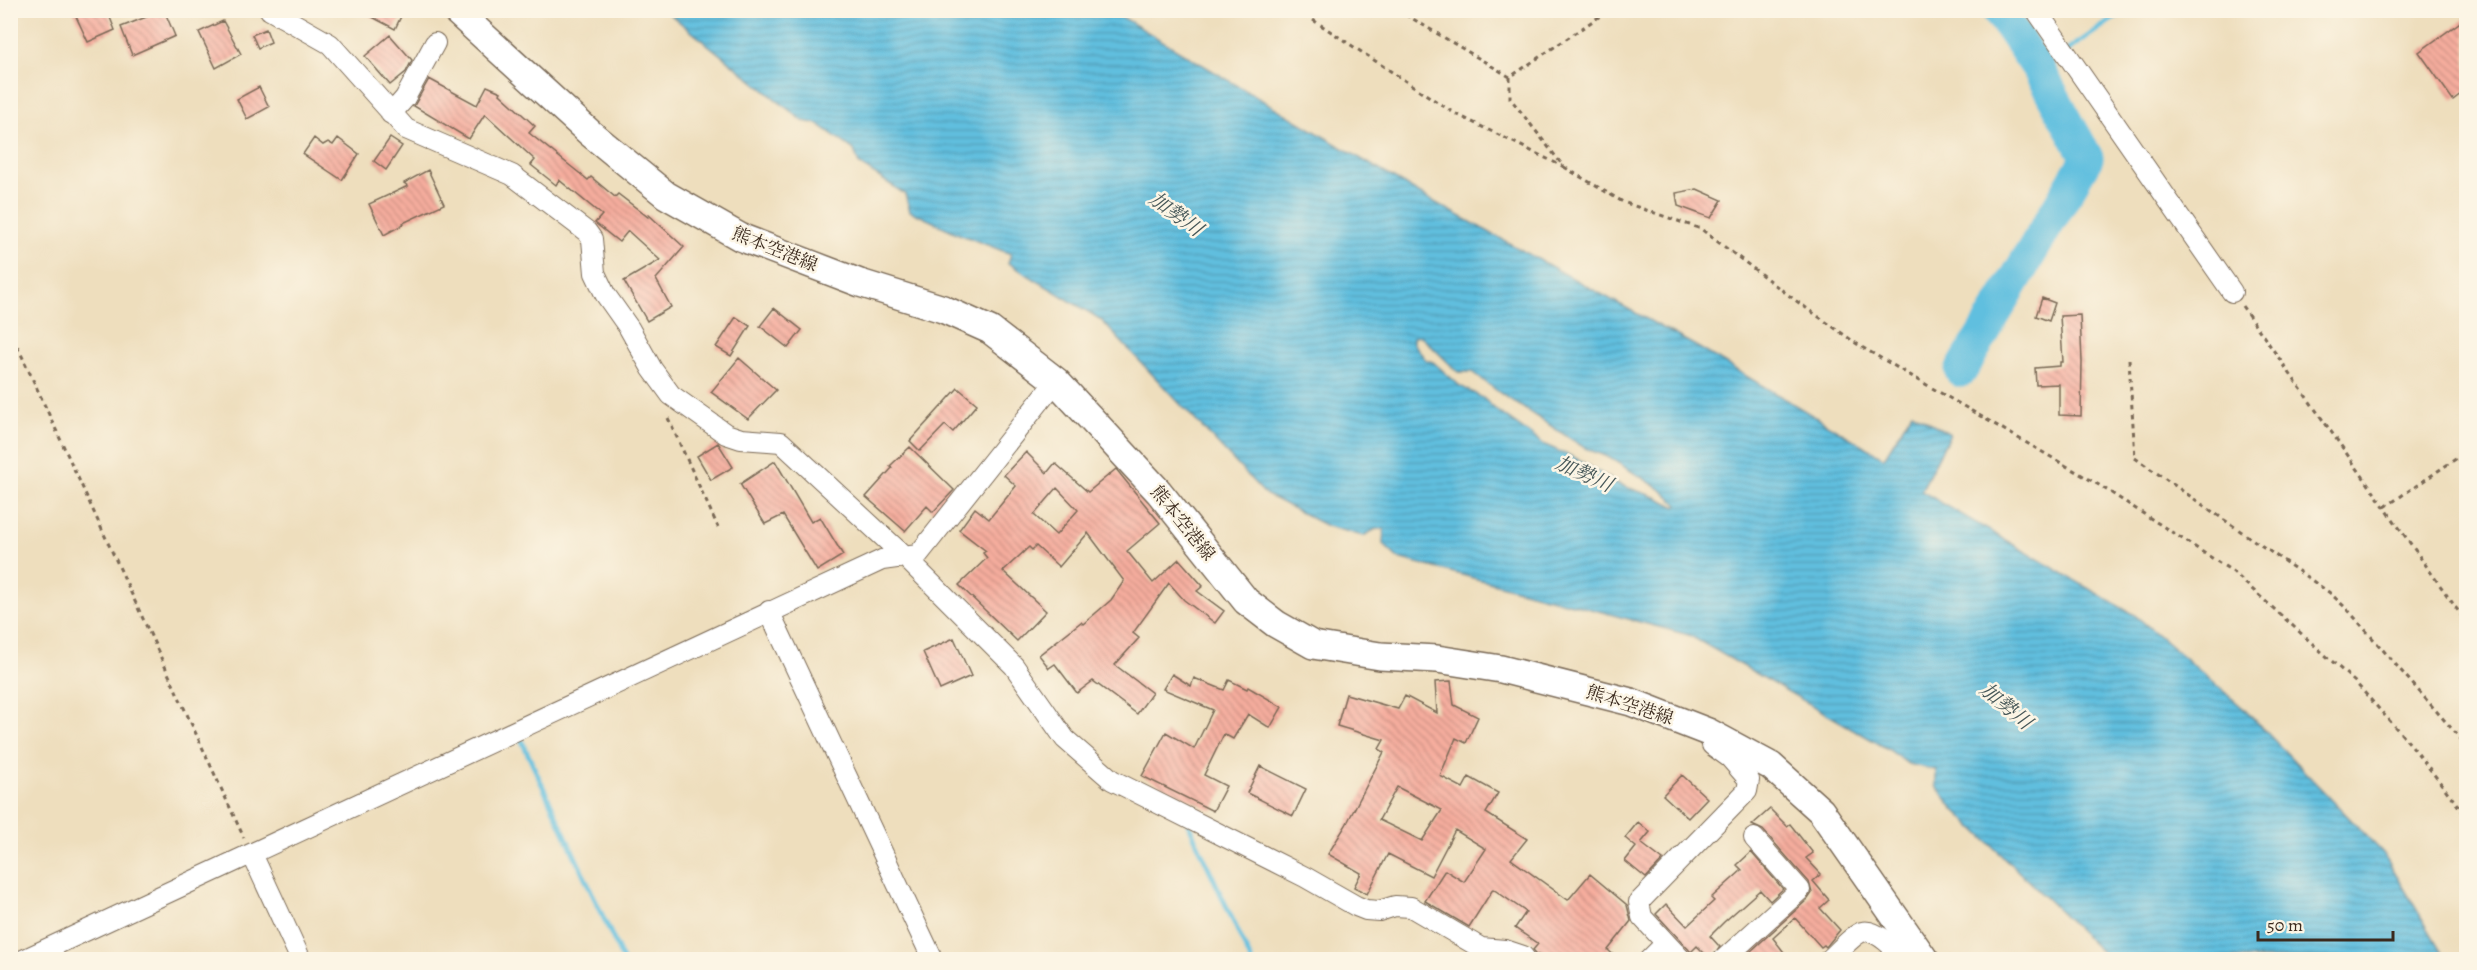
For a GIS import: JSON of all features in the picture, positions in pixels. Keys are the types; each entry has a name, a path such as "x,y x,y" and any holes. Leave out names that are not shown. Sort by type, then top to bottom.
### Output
{"main road":[{"name":"熊本空港線","path":"455,10 590,133 666,195 740,237 860,283 943,309 990,330 1056,381 1159,492 1246,601 1276,624 1313,645 1380,656 1437,659 1501,669 1631,702 1708,732 1771,766 1821,811 1919,959"}],"street":[{"path":"270,10 330,44 406,129 512,175 587,232 592,239 595,273 605,294 630,328 652,369 670,395 726,435 741,439 781,442 904,557 1014,666 1065,739 1112,780 1305,877 1356,906 1366,910 1395,906 1411,907 1481,948 1505,950 1523,956 1526,960"},
{"path":"2036,10 2232,292"},
{"path":"391,114 405,98 435,43"},
{"path":"23,960 769,611 882,560 918,555 1056,381"},
{"path":"769,611 933,960"},
{"path":"1682,960 1642,917 1639,902 1747,791 1749,780 1730,758 1710,743 1708,732"},
{"path":"1724,960 1800,890 1754,838"},
{"path":"252,854 302,960"},
{"path":"1829,960 1861,932 1869,931 1919,959"},
{"path":"1649,960 1666,943"}],"path":[{"path":"1298,10 1454,113 1563,167 1623,202 1701,229 1860,346 2099,485 2232,571 2355,682 2412,746 2466,816"},
{"path":"1398,10 1510,77"},
{"path":"1510,77 1609,10"},
{"path":"1510,77 1510,98 1563,167"},
{"path":"2232,292 2466,622"},
{"path":"10,330 252,854"},
{"path":"2129,358 2135,459 2330,593 2348,610 2466,745"},
{"path":"670,395 668,417 718,527"},
{"path":"2385,507 2466,452"}],"water":[{"name":"加勢川","path":"666,11 1112,11 1427,198 1699,348 1884,458 1912,412 1950,434 1921,491 2136,616 2243,708 2383,853 2446,959 2109,959 1954,809 1936,786 1936,770 1908,764 1888,749 1689,635 1398,558 1383,544 1384,529 1376,529 1363,536 1327,526 1265,494 1100,319 1008,263 1011,254 959,234 910,211 905,194 859,164 854,150 818,124 803,121","holes":["1421,336 1458,372 1472,372 1585,448 1610,458 1659,488 1678,505 1676,507 1620,485 1577,459 1545,445 1483,398 1460,386 1433,362 1426,360 1413,343 1413,337"]}],"building":[{"path":"73,10 107,10 115,30 88,42"},
{"path":"164,10 175,36 132,55 121,27"},
{"path":"359,10 404,10 395,29"},
{"path":"2466,18 2466,90 2453,100 2419,52"},
{"path":"223,21 241,54 216,68 199,32"},
{"path":"266,29 271,42 258,48 252,35"},
{"path":"390,35 412,60 406,72 390,85 365,56"},
{"path":"429,79 477,105 487,86 501,92 500,94 535,126 529,133 588,180 591,177 615,197 618,194 648,217 649,215 684,247 656,279 671,307 647,321 624,281 660,260 628,231 619,242 595,223 602,215 559,180 556,185 531,165 535,160 485,114 469,139 414,106"},
{"path":"259,87 269,107 247,119 237,99"},
{"path":"314,138 323,145 328,142 333,145 338,138 359,154 342,180 303,154"},
{"path":"390,138 402,146 386,170 374,161"},
{"path":"428,170 444,204 403,223 384,235 369,204 408,186 404,183"},
{"path":"1697,189 1722,200 1711,218 1678,206 1676,193"},
{"path":"2042,298 2055,303 2049,321 2036,316"},
{"path":"774,308 802,330 788,348 760,326"},
{"path":"2080,315 2081,416 2059,415 2059,384 2036,385 2035,368 2060,366 2060,362 2063,362 2060,316"},
{"path":"736,317 750,326 731,356 716,347"},
{"path":"739,358 776,390 748,419 711,392"},
{"path":"958,388 977,404 953,432 945,425 920,451 910,441"},
{"path":"718,443 733,467 711,480 697,456"},
{"path":"910,447 954,490 933,512 927,506 905,531 866,497 892,468 890,466"},
{"path":"1026,452 1047,473 1055,463 1088,492 1116,469 1160,523 1127,551 1153,583 1179,559 1203,586 1197,591 1224,611 1215,623 1184,600 1169,583 1133,633 1139,638 1115,665 1152,693 1137,714 1093,681 1077,693 1055,664 1049,668 1039,655 1081,622 1083,624 1111,600 1124,581 1088,533 1059,567 1036,546 1032,550 1029,547 1003,571 1046,611 1017,641 959,585 987,558 983,553 986,551 959,530 975,508 989,519 1016,486 1004,475","holes":["1057,488 1078,510 1056,535 1034,515"]},
{"path":"775,461 811,522 820,517 843,555 817,571 783,515 765,524 740,484"},
{"path":"954,638 971,676 940,690 923,652"},
{"path":"1172,674 1191,686 1194,678 1224,690 1229,680 1247,689 1248,687 1282,707 1270,728 1248,714 1233,739 1224,734 1204,775 1226,786 1213,811 1142,776 1166,732 1194,749 1213,710 1163,689"},
{"path":"1451,681 1454,705 1478,717 1466,743 1456,738 1440,776 1463,788 1469,777 1498,793 1486,813 1527,839 1511,859 1568,900 1590,874 1627,905 1631,921 1608,950 1619,960 1543,960 1533,950 1538,944 1515,928 1526,912 1493,889 1469,927 1425,901 1445,870 1464,882 1486,849 1455,830 1431,876 1388,854 1367,894 1354,887 1361,873 1328,854 1346,825 1384,752 1379,749 1384,740 1337,726 1346,694 1398,709 1405,696 1437,713 1435,682","holes":["1397,787 1442,810 1422,841 1379,820"]},
{"path":"1260,766 1306,789 1293,816 1247,793"},
{"path":"1682,775 1707,798 1688,818 1663,795"},
{"path":"1770,809 1787,826 1790,824 1813,853 1806,858 1821,874 1813,881 1829,900 1820,908 1840,930 1826,947 1824,945 1821,947 1795,918 1773,938 1790,960 1758,960 1750,952 1812,893 1809,882 1763,830 1752,825"},
{"path":"1638,822 1650,832 1641,843 1663,860 1646,878 1625,861 1636,847 1625,838"},
{"path":"1751,852 1783,889 1770,901 1760,890 1724,922 1710,936 1720,947 1711,960 1697,946 1691,952 1656,914 1666,904 1687,926 1714,901 1711,898 1742,870 1737,865"}],"waterway":[{"path":"1961,371 2087,158 2039,70 1998,10"},
{"path":"2039,70 2126,10"},
{"path":"520,737 623,960"},
{"path":"1189,825 1251,960"}]}
